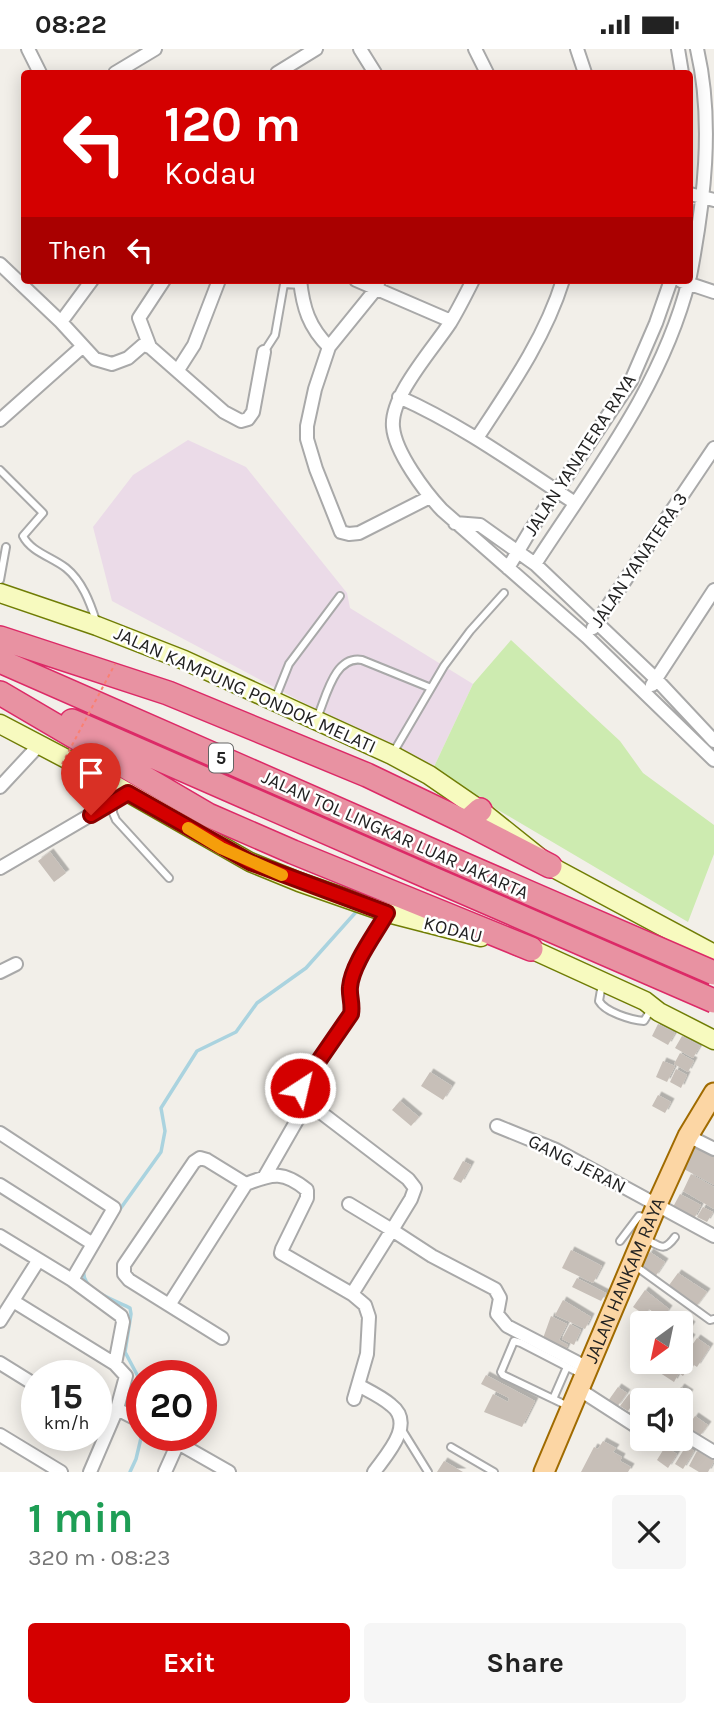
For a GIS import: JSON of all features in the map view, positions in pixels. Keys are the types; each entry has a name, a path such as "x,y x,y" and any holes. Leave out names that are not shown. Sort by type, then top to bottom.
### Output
{"highway":[{"path":"0,638 168,693 472,816 550,866"},
{"name":"JALAN TOL LINGKAR LUAR JAKARTA","path":"0,661 714,974"},
{"path":"0,691 208,815 531,949"},
{"name":"JALAN TOL LINGKAR LUAR JAKARTA","path":"0,691 714,1001"}],"main road":[{"name":"JALAN KAMPUNG PONDOK MELATI","path":"0,593 97,626 184,660 317,719 429,775 472,816"},
{"name":"KODAU","path":"0,725 40,744 121,798 250,862 387,913 531,949 654,1005 714,1040"},
{"path":"550,866 703,948"},
{"path":"623,992 640,976 650,955 651,931 644,917"},
{"name":"KODAU","path":"678,1017 714,1027"},
{"name":"JALAN HANKAM RAYA","path":"544,1472 652,1216 688,1136 714,1093"}],"street":[{"path":"28,49 38,70"},
{"path":"125,70 155,49"},
{"path":"282,70 316,49"},
{"path":"360,49 374,70"},
{"path":"577,49 584,70"},
{"path":"678,49 682,70"},
{"name":"JALAN YANATERA RAYA","path":"693,255 709,199 707,113 703,71 697,49"},
{"path":"477,50 486,70"},
{"path":"0,264 61,322 95,359 112,364 128,358 143,345 150,347 224,412 241,421 248,419 253,412 264,352"},
{"path":"693,283 714,292"},
{"path":"61,322 89,284"},
{"path":"150,347 139,318 161,284"},
{"path":"178,370 194,345 217,284"},
{"path":"300,284 305,313 329,347"},
{"path":"430,497 359,533 341,532 307,439 310,410 329,347 378,284 451,321"},
{"path":"471,284 451,321 399,397 393,414 395,438 430,497 455,523 587,637 714,760"},
{"path":"477,438 524,366 550,316 562,284"},
{"name":"JALAN YANATERA RAYA","path":"508,568 631,381 670,284"},
{"name":"JALAN YANATERA RAYA","path":"535,564 622,434 647,390 668,347 685,284"},
{"path":"0,420 82,347"},
{"path":"399,397 477,438 575,503"},
{"name":"JALAN YANATERA 3","path":"587,637 714,448"},
{"name":"JALAN YANATERA RAYA","path":"455,523 480,525 535,564 656,679 714,741"},
{"path":"646,694 714,590"},
{"path":"0,787 40,744"},
{"path":"0,868 121,798"},
{"path":"0,972 16,964"},
{"path":"265,1176 300,1115 311,1109 319,1111 408,1179 415,1188 411,1199 352,1294"},
{"name":"GANG JERAN","path":"496,1126 555,1150 652,1216 697,1226 714,1236"},
{"path":"0,1133 114,1207 72,1280"},
{"path":"688,1136 714,1149"},
{"path":"222,1338 129,1280 124,1274 124,1265 194,1162 200,1158 246,1184"},
{"path":"169,1305 246,1184 265,1176 284,1175 307,1190 307,1198 281,1253 352,1294 365,1305 369,1317 367,1355 354,1399"},
{"path":"0,1185 93,1244"},
{"path":"349,1204 425,1252 498,1291 500,1298 497,1314 507,1326 630,1421"},
{"path":"0,1236 72,1280 121,1315 124,1322 115,1364"},
{"path":"0,1321 38,1261"},
{"path":"13,1301 115,1364 127,1376 112,1421"},
{"path":"0,1363 21,1376"},
{"path":"358,1385 393,1406 399,1416 399,1437 374,1472"},
{"path":"117,1409 126,1414"},
{"path":"0,1435 61,1472"},
{"path":"693,1439 714,1452"},
{"path":"90,1472 99,1451"},
{"path":"165,1472 174,1451"},
{"path":"192,1451 229,1472"}],"lane":[{"path":"264,352 275,335 284,284"},
{"path":"0,470 43,513 23,536 28,545 68,570 86,593 97,626"},
{"path":"0,580 6,547"},
{"path":"392,755 431,688 462,642 504,593"},
{"path":"274,701 289,664 340,596"},
{"path":"317,719 337,672 351,659 362,660 431,688"},
{"path":"121,798 113,813 116,820 169,878"},
{"path":"300,1088 351,1014 349,990 352,976 387,913"},
{"path":"603,982 599,1000 603,1007 636,1021 645,1021 654,1005"},
{"path":"621,1241 639,1216 652,1216 664,1248 676,1237"},
{"path":"632,1263 710,1320 714,1319"},
{"path":"514,1341 567,1367 581,1386 553,1399 503,1375 501,1372 514,1341"},
{"path":"553,1399 567,1367"},
{"path":"401,1428 428,1472"},
{"path":"451,1447 494,1472"}],"path":[{"path":"62,764 115,664"}],"shaded area":[{"path":"188,440 246,467 347,593 350,608 473,684 432,771 112,601 93,527 133,475"}],"green space":[{"path":"511,640 620,741 643,773 714,825 714,854 688,922 432,771 473,684"}],"building":[{"path":"50,852 66,873 54,882 38,861"},
{"path":"658,1024 675,1033 668,1045 652,1036"},
{"path":"682,1036 700,1046 693,1058 675,1048"},
{"path":"680,1053 694,1061 688,1072 674,1064"},
{"path":"663,1061 675,1066 667,1082 656,1077"},
{"path":"676,1069 687,1075 681,1088 670,1082"},
{"path":"430,1072 452,1086 443,1100 421,1086"},
{"path":"658,1095 671,1102 665,1113 652,1106"},
{"path":"400,1101 419,1117 411,1126 392,1110"},
{"path":"692,1143 714,1154 714,1185 680,1167"},
{"path":"463,1161 471,1165 461,1183 453,1179"},
{"path":"691,1174 714,1187 714,1209 683,1191"},
{"path":"680,1194 701,1205 694,1219 673,1207"},
{"path":"703,1207 713,1212 707,1222 697,1217"},
{"path":"571,1250 602,1266 593,1283 562,1268"},
{"path":"650,1252 665,1262 655,1277 640,1266"},
{"path":"678,1273 707,1292 695,1308 667,1288"},
{"path":"577,1278 606,1293 601,1301 572,1287"},
{"path":"645,1290 669,1309 639,1311 633,1307"},
{"path":"563,1300 591,1317 585,1329 555,1315"},
{"path":"551,1316 567,1324 559,1340 568,1345 564,1353 542,1341"},
{"path":"570,1324 581,1330 574,1345 562,1339"},
{"path":"697,1338 710,1347 697,1367 693,1367 693,1344"},
{"path":"662,1374 678,1374 674,1382"},
{"path":"486,1375 535,1401 522,1427 484,1412 493,1394 508,1402 509,1398 481,1384"},
{"path":"618,1387 627,1393 617,1407 608,1401"},
{"path":"629,1394 630,1395 628,1411 620,1406"},
{"path":"695,1416 708,1425 699,1437 693,1433"},
{"path":"603,1441 616,1448 613,1452 622,1457 620,1461 631,1467 628,1472 581,1472 594,1447 598,1449"},
{"path":"663,1451 677,1454 668,1468 657,1460"},
{"path":"683,1451 694,1451 683,1469 675,1464"},
{"path":"697,1451 714,1461 708,1472 699,1472 689,1466"},
{"path":"444,1461 463,1472 437,1472"}],"waterway":[{"path":"118,1212 161,1152 165,1131 161,1108 197,1051 236,1032 257,1003 306,968 356,912"},
{"path":"84,1270 84,1277 93,1289 130,1308 125,1352 129,1360"},
{"path":"130,1472 138,1451"}],"slow traffic":[{"path":"188,828 221,848 282,875"}],"route":[{"path":"91,815 128,793 250,862 387,913 352,976 349,990 351,1014 300,1088"}]}
